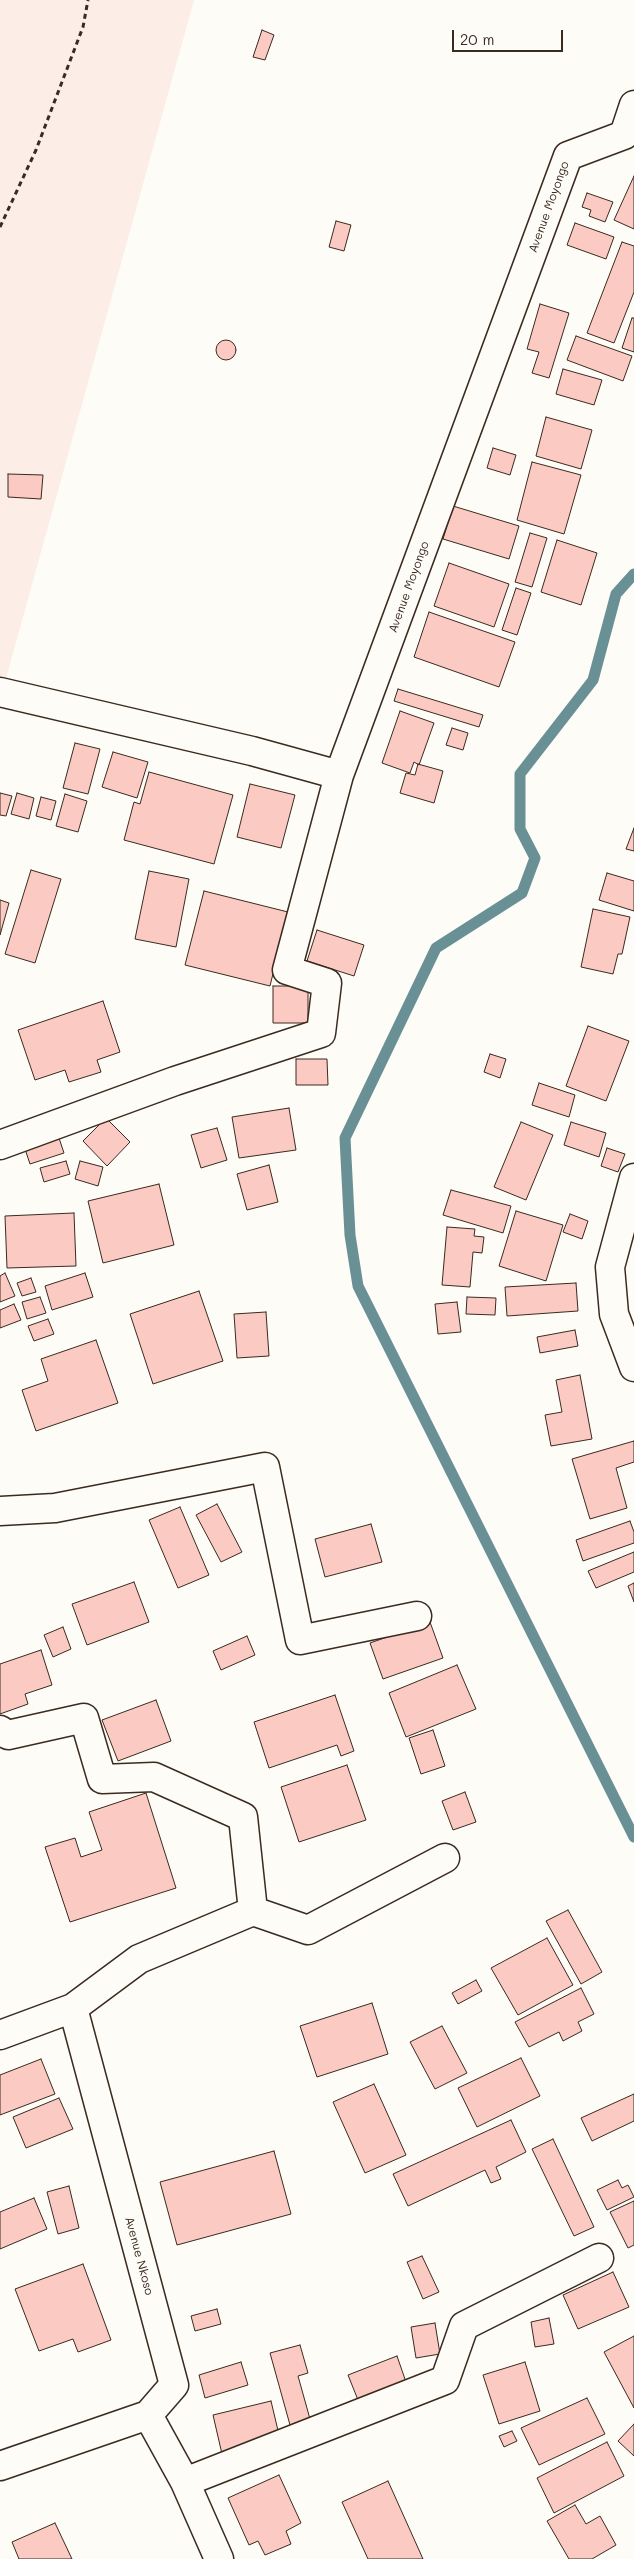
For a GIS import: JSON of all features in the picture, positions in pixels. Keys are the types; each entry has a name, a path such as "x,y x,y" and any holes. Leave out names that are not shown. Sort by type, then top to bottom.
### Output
{"street":[{"name":"Avenue Moyongo","path":"339,775 568,156 624,135 634,105"},
{"path":"0,692 252,752 339,775 287,970 326,983 321,1033 175,1081 0,1145"},
{"path":"634,1178 610,1267 614,1314 634,1368"},
{"path":"0,1511 55,1508 265,1467 300,1640 417,1616"},
{"path":"0,1730 8,1735 84,1718 102,1779 154,1777 243,1817 253,1911"},
{"path":"0,2035 73,2008 139,1959 253,1911 308,1930 445,1858"},
{"name":"Avenue Nkoso","path":"73,2008 174,2385 148,2415"},
{"path":"185,2482 445,2380 464,2326 599,2258"},
{"path":"0,2466 148,2415 185,2482 219,2559"}],"path":[{"path":"0,227 36,150 83,27 88,0"}],"shaded area":[{"path":"0,0 194,0 0,700"}],"building":[{"path":"262,30 274,35 265,60 253,57"},
{"path":"634,176 634,229 614,220"},
{"path":"587,193 613,202 605,222 589,216 591,210 582,207"},
{"path":"336,221 351,225 344,251 329,247"},
{"path":"575,223 614,237 606,259 567,245"},
{"path":"622,242 634,246 634,292 614,343 587,333"},
{"path":"540,304 569,313 549,378 532,373 539,352 527,349"},
{"path":"632,318 634,318 634,352 622,348"},
{"path":"576,336 632,356 623,381 567,360"},
{"path":"226,340 233,343 236,350 233,357 226,360 219,357 216,350 219,343"},
{"path":"563,369 602,380 594,405 556,394"},
{"path":"546,417 592,430 581,469 536,456"},
{"path":"493,448 516,455 510,475 487,468"},
{"path":"532,462 581,475 564,534 517,520"},
{"path":"8,474 43,475 41,499 8,497"},
{"path":"453,506 519,526 509,559 443,539"},
{"path":"530,533 547,538 532,587 515,582"},
{"path":"557,540 597,553 581,605 541,592"},
{"path":"449,563 509,584 494,627 434,606"},
{"path":"516,588 531,593 517,635 502,630"},
{"path":"429,612 515,642 499,687 414,657"},
{"path":"398,689 483,715 479,727 394,701"},
{"path":"400,711 434,723 419,765 414,762 410,773 382,763"},
{"path":"452,728 468,733 463,750 446,745"},
{"path":"75,743 100,749 88,794 63,788"},
{"path":"113,752 148,762 137,798 102,787"},
{"path":"418,764 443,771 434,803 400,793 406,773 415,775"},
{"path":"149,772 233,795 214,864 124,840 134,802 140,804"},
{"path":"250,784 295,795 281,848 237,837"},
{"path":"0,793 12,796 6,816 0,815"},
{"path":"17,793 34,798 29,819 11,814"},
{"path":"65,794 87,801 78,832 56,826"},
{"path":"41,797 56,801 51,820 36,816"},
{"path":"634,828 634,851 626,849"},
{"path":"31,870 61,879 35,963 5,954"},
{"path":"149,871 189,879 176,947 135,939"},
{"path":"607,873 634,881 634,911 599,900"},
{"path":"204,891 288,912 270,986 185,965"},
{"path":"0,900 9,903 0,935"},
{"path":"593,909 630,917 622,954 618,954 613,974 581,967"},
{"path":"317,930 364,945 354,976 307,961"},
{"path":"273,986 308,986 308,1023 273,1023"},
{"path":"103,1001 120,1052 97,1060 101,1072 69,1082 65,1070 35,1080 18,1030"},
{"path":"588,1026 629,1041 606,1101 566,1086"},
{"path":"490,1054 506,1059 500,1078 484,1072"},
{"path":"296,1059 327,1059 328,1085 296,1085"},
{"path":"539,1083 575,1095 569,1117 532,1105"},
{"path":"289,1108 296,1150 239,1158 232,1117"},
{"path":"106,1118 130,1142 107,1166 83,1141"},
{"path":"521,1122 553,1135 526,1200 494,1187"},
{"path":"571,1122 606,1133 599,1157 564,1145"},
{"path":"217,1128 227,1160 201,1168 191,1135"},
{"path":"57,1132 64,1153 30,1164 23,1143"},
{"path":"607,1148 625,1154 618,1172 601,1166"},
{"path":"66,1161 70,1174 44,1182 40,1168"},
{"path":"80,1161 103,1167 98,1186 75,1179"},
{"path":"269,1165 278,1202 247,1210 237,1174"},
{"path":"159,1184 174,1245 103,1263 88,1201"},
{"path":"451,1190 511,1206 503,1233 443,1215"},
{"path":"516,1211 563,1225 546,1281 499,1266"},
{"path":"74,1213 76,1266 7,1268 5,1216"},
{"path":"570,1214 588,1221 582,1239 563,1232"},
{"path":"447,1227 475,1229 474,1236 484,1237 482,1253 473,1252 470,1287 442,1285"},
{"path":"5,1273 15,1296 0,1302 0,1276"},
{"path":"85,1273 93,1297 52,1310 45,1286"},
{"path":"31,1278 36,1292 22,1296 17,1283"},
{"path":"576,1283 578,1311 507,1316 505,1287"},
{"path":"199,1291 223,1361 153,1384 130,1314"},
{"path":"40,1297 46,1313 27,1319 22,1302"},
{"path":"467,1297 496,1298 495,1315 466,1314"},
{"path":"457,1302 461,1332 438,1334 435,1304"},
{"path":"14,1304 21,1320 0,1328 0,1310"},
{"path":"266,1312 269,1356 237,1358 234,1314"},
{"path":"48,1319 54,1334 34,1341 28,1326"},
{"path":"575,1330 578,1346 540,1353 537,1337"},
{"path":"96,1340 118,1403 36,1431 22,1390 48,1381 41,1359"},
{"path":"580,1375 592,1439 551,1446 545,1415 562,1412 556,1380"},
{"path":"634,1441 634,1462 616,1468 627,1508 590,1519 572,1459"},
{"path":"217,1504 242,1552 221,1562 196,1515"},
{"path":"180,1507 209,1575 178,1588 149,1520"},
{"path":"630,1521 634,1532 634,1543 583,1561 576,1540"},
{"path":"371,1524 382,1562 325,1577 315,1539"},
{"path":"634,1552 634,1572 596,1588 588,1571"},
{"path":"134,1582 149,1622 87,1645 72,1604"},
{"path":"634,1583 634,1602 628,1586"},
{"path":"430,1622 443,1658 383,1679 370,1643"},
{"path":"63,1627 71,1649 53,1657 44,1635"},
{"path":"247,1636 255,1655 221,1670 213,1651"},
{"path":"41,1650 52,1685 25,1694 28,1704 0,1714 0,1664"},
{"path":"457,1665 476,1709 406,1737 389,1693"},
{"path":"335,1695 354,1751 341,1756 337,1745 269,1768 254,1722"},
{"path":"156,1700 171,1741 118,1761 102,1720"},
{"path":"433,1730 445,1766 421,1774 409,1738"},
{"path":"347,1765 366,1820 299,1842 281,1787"},
{"path":"465,1792 476,1822 453,1830 442,1801"},
{"path":"146,1793 176,1888 70,1922 45,1847 75,1838 81,1857 102,1850 89,1812"},
{"path":"568,1910 602,1972 581,1984 546,1921"},
{"path":"547,1938 573,1985 518,2015 491,1968"},
{"path":"476,1980 482,1991 458,2004 452,1993"},
{"path":"581,1988 594,2014 578,2022 582,2031 563,2041 559,2032 529,2047 515,2022"},
{"path":"372,2003 388,2054 317,2077 300,2026"},
{"path":"442,2026 467,2073 435,2089 410,2042"},
{"path":"521,2058 540,2096 477,2127 458,2088"},
{"path":"41,2059 55,2094 0,2115 0,2075"},
{"path":"374,2084 406,2155 365,2173 333,2102"},
{"path":"634,2094 634,2121 592,2141 581,2118"},
{"path":"59,2098 73,2129 26,2148 13,2117"},
{"path":"511,2120 526,2152 496,2167 501,2179 491,2183 485,2170 408,2206 393,2174"},
{"path":"553,2139 594,2227 574,2236 532,2149"},
{"path":"274,2151 291,2214 177,2245 160,2182"},
{"path":"618,2180 622,2188 628,2185 634,2197 607,2210 597,2190"},
{"path":"69,2186 79,2228 58,2234 47,2192"},
{"path":"34,2198 47,2229 0,2249 0,2212"},
{"path":"634,2201 634,2245 628,2248 610,2212"},
{"path":"422,2256 439,2292 423,2299 407,2262"},
{"path":"83,2264 111,2340 78,2352 73,2339 39,2351 15,2289"},
{"path":"613,2272 629,2307 578,2329 563,2295"},
{"path":"217,2309 221,2324 195,2331 191,2316"},
{"path":"549,2318 554,2344 535,2347 531,2322"},
{"path":"435,2323 440,2354 416,2358 411,2327"},
{"path":"634,2336 634,2408 604,2352"},
{"path":"300,2345 308,2373 298,2376 310,2419 290,2425 270,2353"},
{"path":"397,2356 406,2382 358,2400 348,2375"},
{"path":"241,2362 248,2385 205,2398 199,2375"},
{"path":"525,2362 540,2411 499,2424 483,2375"},
{"path":"587,2398 605,2434 539,2465 521,2428"},
{"path":"271,2401 280,2439 222,2454 213,2415"},
{"path":"634,2424 634,2456 618,2441"},
{"path":"512,2431 517,2441 504,2447 499,2436"},
{"path":"607,2442 624,2476 554,2513 537,2478"},
{"path":"279,2475 301,2523 286,2531 291,2544 265,2555 258,2541 249,2545 228,2498"},
{"path":"388,2481 423,2559 368,2559 342,2502"},
{"path":"575,2505 586,2524 600,2516 616,2545 592,2559 569,2559 547,2521"},
{"path":"55,2523 72,2559 19,2559 12,2542"}],"waterway":[{"path":"634,574 616,594 593,680 520,774 520,829 535,858 522,893 436,948 345,1138 350,1235 358,1286 634,1837"}]}
